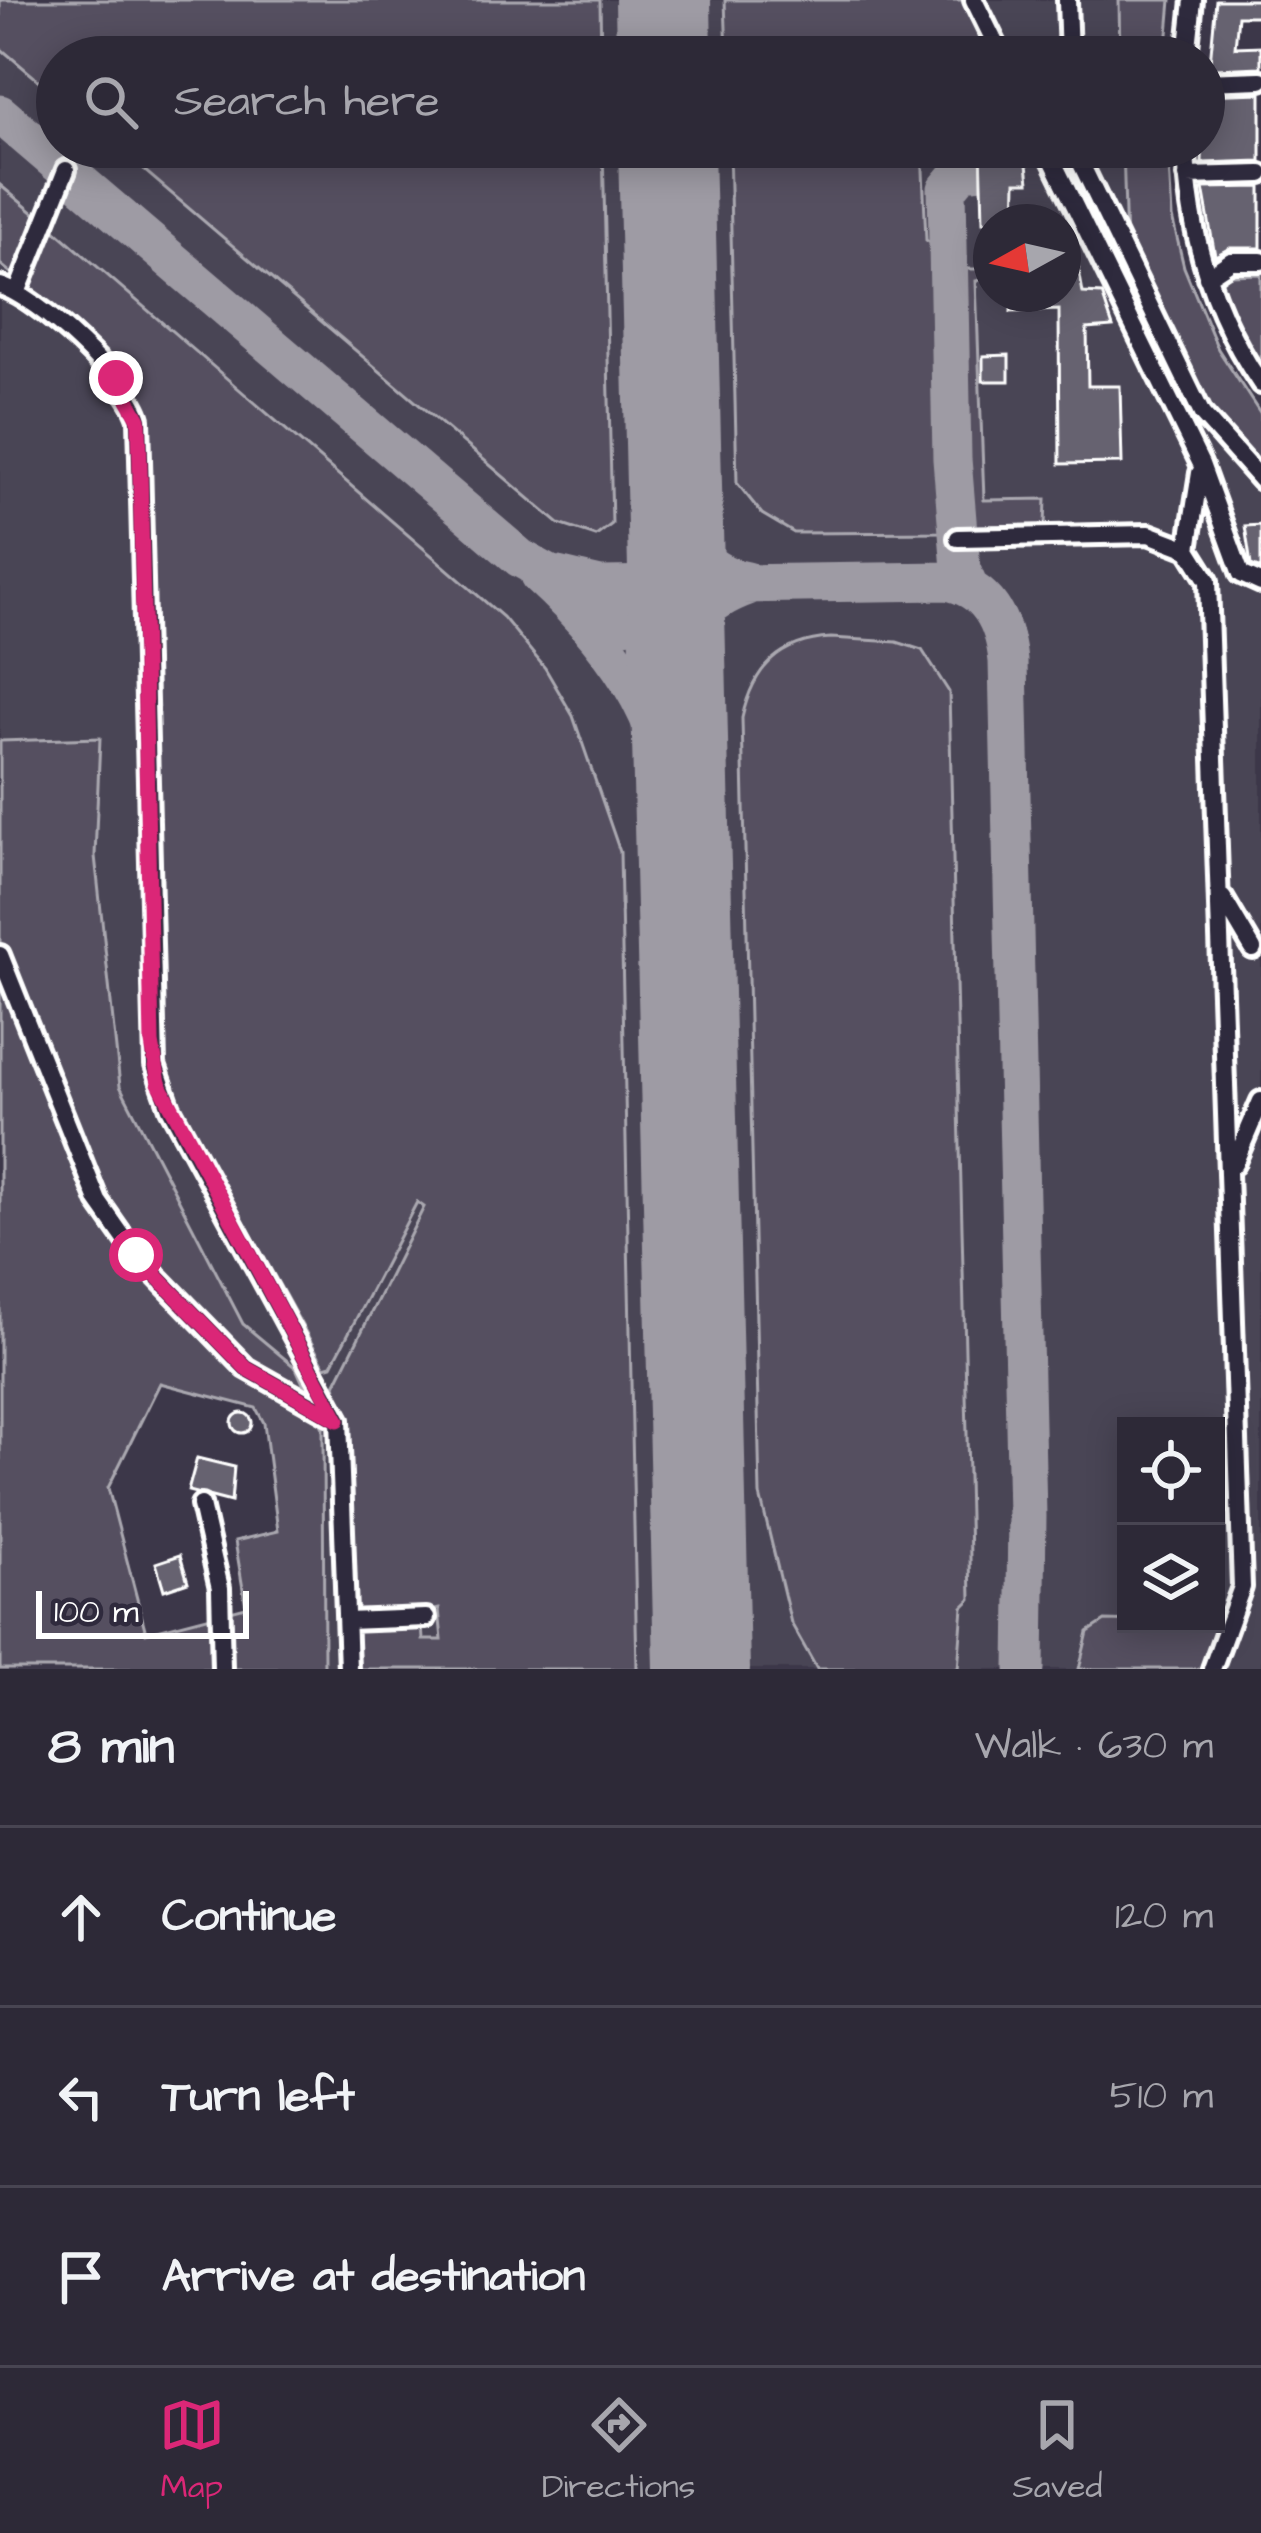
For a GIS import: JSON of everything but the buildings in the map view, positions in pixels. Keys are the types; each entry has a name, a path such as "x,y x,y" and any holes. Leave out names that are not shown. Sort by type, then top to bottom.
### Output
{"street":[{"path":"974,0 992,36"},
{"path":"1067,0 1068,36"},
{"path":"1189,36 1193,0"},
{"path":"1225,81 1261,80"},
{"path":"1056,168 1201,464 1241,574 1261,583"},
{"path":"1083,168 1202,414 1261,480"},
{"path":"1187,168 1207,277 1232,338 1261,384"},
{"path":"66,170 8,289 116,378 136,407 152,1043 159,1083 338,1420 348,1669"},
{"path":"1187,176 1261,174"},
{"path":"1207,277 1231,261 1261,261"},
{"path":"1188,549 1201,464"},
{"path":"958,538 1149,534 1188,549 1208,581 1213,603 1242,1587 1212,1669"},
{"path":"1218,890 1257,952"},
{"path":"1225,951 1257,952"},
{"path":"0,955 98,1201 136,1255 246,1368 338,1420"},
{"path":"1231,1170 1261,1101"},
{"path":"201,1505 220,1588 222,1669"},
{"path":"346,1621 426,1618"}],"shaded area":[{"path":"0,0 1171,0 1168,36 36,36 36,168 1169,168 1172,217 1184,267 1218,349 1261,415 1261,1669 324,1669 326,1462 0,972"},
{"path":"0,0 600,0 601,36 36,36 36,78 0,48"},
{"path":"725,0 966,0 983,36 726,36"},
{"path":"1119,0 1171,0 1168,36 1120,36"},
{"path":"142,168 604,168 612,524 596,536 559,524"},
{"path":"730,168 923,168 926,240 939,249 950,532 794,533 762,514 737,483"},
{"path":"1124,168 1169,168 1172,217 1184,267 1218,349 1261,415 1261,469 1207,410 1126,247"},
{"path":"0,185 41,219 17,278 0,264"},
{"path":"48,224 503,617 545,668 573,716 620,852 637,1669 356,1669 355,1634 361,1626 422,1625 423,1640 442,1640 439,1609 416,1614 354,1610 351,1442 335,1385 424,1207 417,1202 332,1365 325,1367 164,1069 148,418 130,378 115,361 26,288"},
{"path":"956,269 973,269 984,500 1046,499 1045,526 964,526"},
{"path":"1261,274 1261,365 1229,315 1218,285 1229,275"},
{"path":"831,638 897,642 922,650 949,692 971,1599 963,1607 958,1669 817,1669 791,1623 760,1495 742,718 753,685 771,660 797,645"},
{"path":"100,738 95,856 120,1086 243,1324 296,1368 323,1428 324,1669 0,1669 0,741","holes":["160,1383 256,1408 264,1423 278,1531 235,1541 246,1607 146,1633 108,1488"]},
{"path":"1105,1621 1117,1621 1117,1633 1215,1633 1201,1669 1079,1669 1088,1632"}],"taxiway":[{"path":"0,114 36,145"},
{"path":"63,168 520,558 549,574 600,586 946,581 973,591 991,609 1003,633 1008,661 1027,1516 1025,1669"},
{"path":"969,588 961,569 952,459 947,189 962,171 982,169"},
{"path":"675,504 683,532 698,555 719,572 747,581"},
{"path":"582,615 614,624 641,617 663,598 676,568"},
{"path":"539,575 597,636 639,698 667,767 683,849"},
{"path":"679,677 684,644 697,619 718,600 748,586"}],"runway":[{"path":"663,0 664,36"},
{"path":"666,168 702,1669"}],"route":[{"path":"116,378 139,419 152,1043 159,1083 338,1420 246,1368 136,1255"}]}
